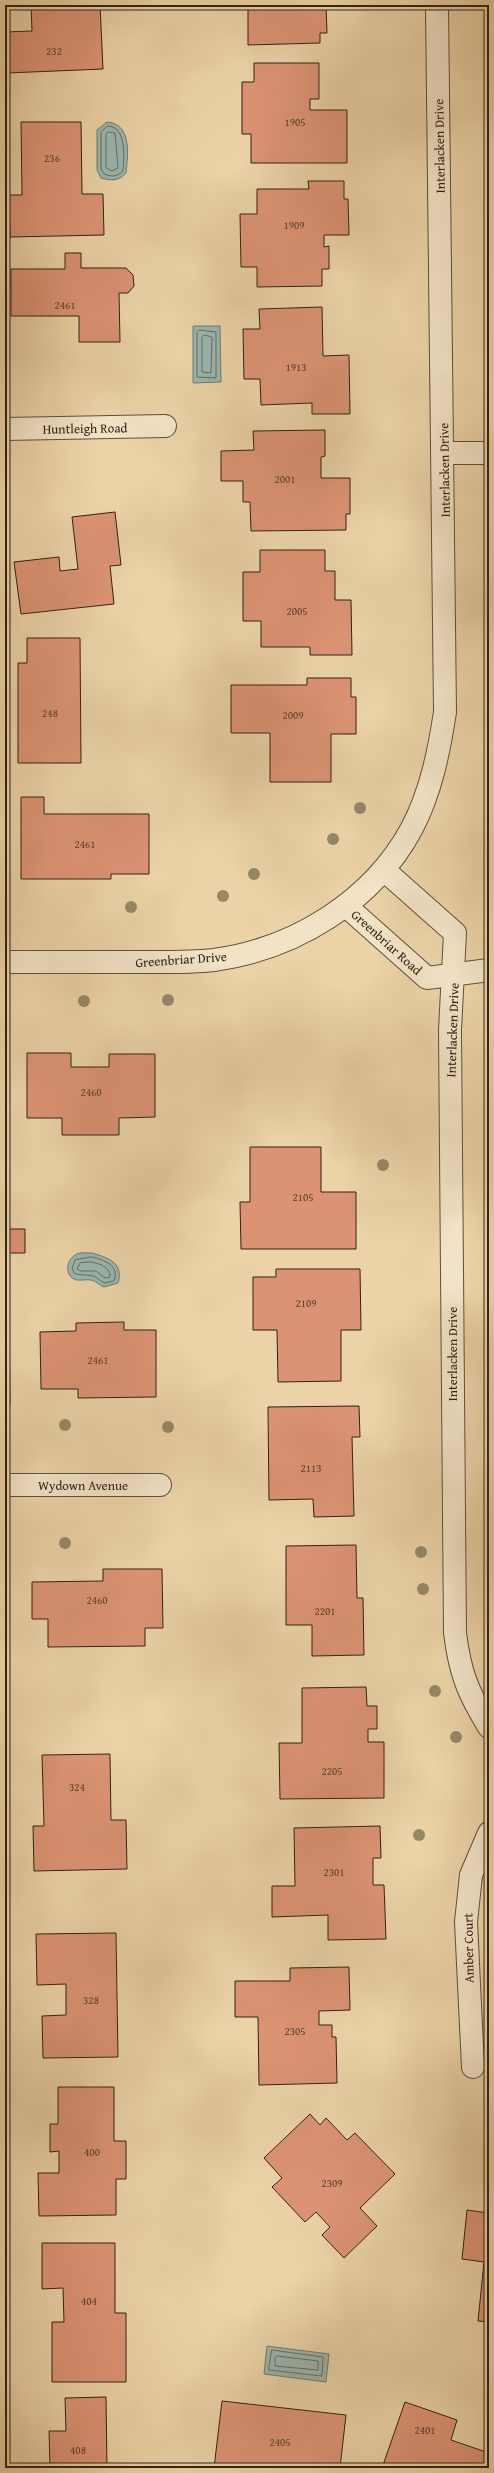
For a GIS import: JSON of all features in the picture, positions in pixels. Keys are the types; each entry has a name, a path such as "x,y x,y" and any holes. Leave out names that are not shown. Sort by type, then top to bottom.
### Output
{"street":[{"name":"Interlacken Drive","path":"346,906 384,870 412,827 430,783 440,747 445,712 444,453 437,5"},
{"name":"Huntleigh Road","path":"5,429 165,426"},
{"path":"444,453 489,452"},
{"path":"384,870 455,933 453,974"},
{"name":"Greenbriar Drive","path":"5,962 213,960 261,950 309,930 346,906"},
{"name":"Greenbriar Road","path":"346,906 427,978 489,970"},
{"name":"Interlacken Drive","path":"453,974 450,1037 455,1633 459,1664 471,1697 489,1726"},
{"name":"Wydown Avenue","path":"5,1485 160,1485"},
{"name":"Amber Court","path":"473,2067 466,1922 471,1875 489,1833"}],"water":[{"path":"107,122 115,124 121,128 127,141 126,173 121,178 115,180 101,178 97,170 97,130"},
{"path":"193,326 220,326 221,382 193,383"},
{"path":"79,1253 92,1253 114,1262 119,1271 118,1283 104,1287 92,1280 79,1280 72,1278 68,1272 68,1265 71,1258"},
{"path":"267,2346 329,2354 326,2382 264,2374"}],"building":[{"path":"31,5 100,5 103,69 7,73 5,32 32,31"},
{"path":"248,5 326,5 327,33 320,33 320,43 248,45"},
{"path":"254,63 319,63 319,99 310,99 310,110 347,110 347,163 251,163 251,134 242,134 242,82 254,82"},
{"path":"21,122 81,122 82,194 103,194 104,235 10,237 9,195 22,195"},
{"path":"308,181 344,181 344,199 348,199 349,235 324,235 324,247 329,246 329,269 322,269 322,286 257,287 257,267 241,267 240,214 257,214 257,189 309,189"},
{"path":"65,253 81,253 81,268 126,268 133,275 134,286 128,293 119,293 120,342 79,342 79,316 11,316 11,269 65,269"},
{"path":"322,307 323,356 349,355 350,414 312,414 312,403 261,405 260,379 244,379 243,329 260,329 259,309"},
{"path":"325,430 325,456 321,457 321,478 350,478 350,514 346,514 346,530 251,531 250,502 243,502 243,481 221,481 221,451 254,450 253,431"},
{"path":"115,512 121,565 110,566 114,604 21,614 14,562 59,557 60,571 78,569 72,517"},
{"path":"260,550 325,550 325,571 335,571 335,600 351,600 352,655 310,655 310,647 261,647 261,621 243,621 243,572 260,572"},
{"path":"27,638 80,638 81,763 18,763 18,663 27,663"},
{"path":"307,678 351,678 351,697 356,697 356,734 331,734 331,782 270,782 270,733 231,733 231,685 307,685"},
{"path":"21,797 44,797 44,814 149,814 149,874 111,874 111,879 21,879"},
{"path":"27,1053 71,1053 71,1067 109,1067 109,1054 155,1054 155,1117 119,1118 119,1135 62,1135 62,1118 27,1118"},
{"path":"250,1147 321,1147 321,1192 356,1192 356,1249 241,1249 240,1202 250,1202"},
{"path":"5,1229 25,1229 25,1253 5,1253"},
{"path":"276,1269 360,1269 361,1330 341,1330 341,1381 278,1382 277,1330 253,1330 253,1277 276,1277"},
{"path":"5,1317 9,1317 10,1404 5,1404"},
{"path":"124,1322 124,1330 156,1330 156,1397 78,1398 78,1389 41,1389 40,1332 76,1331 76,1323"},
{"path":"359,1406 360,1437 352,1437 354,1516 314,1517 313,1499 269,1500 268,1407"},
{"path":"356,1545 357,1598 363,1598 364,1655 312,1656 312,1625 286,1625 286,1546"},
{"path":"103,1569 162,1569 163,1628 145,1628 145,1646 48,1647 48,1619 32,1619 32,1582 103,1581"},
{"path":"366,1687 367,1706 377,1706 377,1729 368,1729 368,1742 384,1742 384,1798 280,1799 279,1743 302,1743 302,1688"},
{"path":"110,1754 111,1820 126,1820 127,1869 34,1871 33,1826 44,1826 42,1755"},
{"path":"380,1826 381,1858 373,1858 373,1885 384,1885 386,1939 328,1940 328,1915 272,1917 272,1886 295,1886 294,1828"},
{"path":"116,1933 118,2057 43,2058 42,2016 66,2015 66,1984 37,1985 36,1934"},
{"path":"349,1967 350,2010 319,2011 319,2025 332,2025 332,2037 336,2037 337,2083 259,2085 258,2017 235,2017 235,1981 290,1981 290,1968"},
{"path":"58,2087 114,2087 114,2141 126,2141 126,2179 116,2179 116,2215 39,2216 38,2173 59,2173 59,2151 50,2152 50,2124 58,2124"},
{"path":"310,2114 320,2125 326,2118 347,2140 355,2133 395,2174 360,2208 377,2226 344,2258 322,2235 330,2227 316,2212 305,2222 272,2187 282,2178 264,2158"},
{"path":"489,2199 489,2322 478,2321 484,2262 462,2259 467,2210 488,2213"},
{"path":"42,2243 115,2243 115,2313 126,2313 126,2382 52,2382 52,2322 64,2322 63,2288 42,2289"},
{"path":"106,2397 107,2468 50,2468 49,2431 66,2431 65,2398"},
{"path":"222,2401 346,2415 340,2468 214,2468"},
{"path":"405,2402 457,2420 451,2440 489,2453 489,2468 382,2468"}]}
